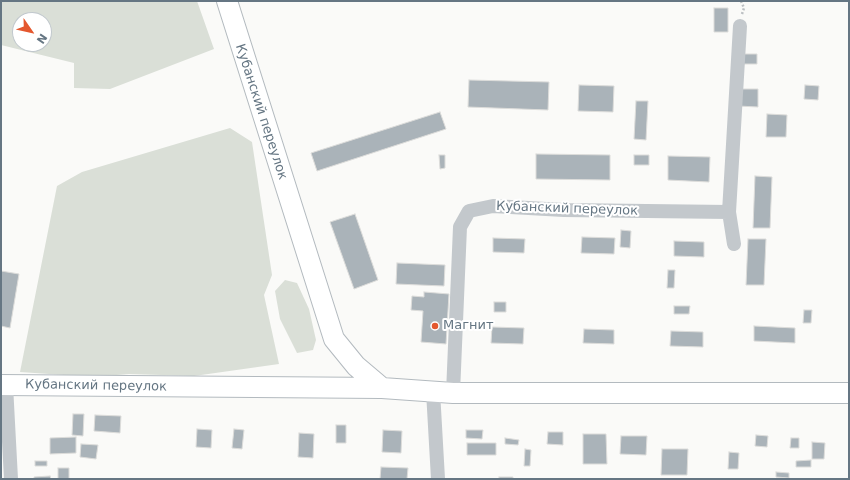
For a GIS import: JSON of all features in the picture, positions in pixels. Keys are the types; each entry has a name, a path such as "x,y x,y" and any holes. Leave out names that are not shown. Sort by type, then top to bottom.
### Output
{"street":[{"name":"Кубанский переулок","path":"227,1 334,339 356,366 382,388"},
{"path":"734,244 729,212 740,26"},
{"name":"Кубанский переулок","path":"453,393 460,227 469,211 493,206 564,210 729,212"},
{"name":"Кубанский переулок","path":"3,385 382,388 453,393 849,393"},
{"path":"3,385 11,479"},
{"path":"433,391 438,479"}],"shaded area":[{"path":"1,1 197,1 214,49 110,89 74,88 74,63 29,52 52,52 52,12 12,12 12,48 1,45"},
{"path":"230,128 252,142 272,275 264,295 279,364 194,376 129,374 93,377 20,372 57,186 82,172"},
{"path":"285,280 297,283 309,309 316,340 313,350 297,353 280,319 275,291"}],"building":[{"path":"714,8 728,8 728,32 714,32"},
{"path":"741,54 757,54 757,64 740,64"},
{"path":"469,80 549,82 548,110 468,107"},
{"path":"579,85 614,86 613,112 578,111"},
{"path":"805,85 819,86 818,100 804,99"},
{"path":"739,89 758,89 758,107 738,106"},
{"path":"636,101 648,101 646,140 634,139"},
{"path":"440,112 446,129 317,171 311,153"},
{"path":"767,114 787,115 786,137 766,137"},
{"path":"536,154 610,155 610,180 536,179"},
{"path":"439,155 445,155 445,168 440,169"},
{"path":"634,155 649,155 649,165 634,165"},
{"path":"668,156 710,157 709,182 668,180"},
{"path":"755,176 772,177 770,228 753,228"},
{"path":"355,214 378,280 354,289 330,222"},
{"path":"621,230 631,231 630,248 620,247"},
{"path":"582,237 615,238 614,254 581,253"},
{"path":"493,238 525,239 524,253 493,252"},
{"path":"748,239 766,239 764,285 746,285"},
{"path":"674,241 704,242 704,257 674,256"},
{"path":"397,263 445,265 444,286 396,284"},
{"path":"668,270 675,270 674,288 667,288"},
{"path":"1,271 19,274 10,328 1,326"},
{"name":"Магнит","path":"424,292 449,294 446,344 421,342 423,311 411,310 412,296 424,297"},
{"path":"494,302 506,302 506,312 494,312"},
{"path":"674,306 690,306 689,314 674,314"},
{"path":"804,310 812,310 811,323 803,323"},
{"path":"754,326 795,328 795,343 754,341"},
{"path":"492,327 524,328 523,344 491,343"},
{"path":"584,329 614,330 614,344 583,343"},
{"path":"671,331 703,332 703,347 670,346"},
{"path":"73,414 84,414 83,436 72,435"},
{"path":"95,415 121,416 120,433 94,431"},
{"path":"336,425 346,425 346,443 336,443"},
{"path":"197,429 212,430 211,448 196,447"},
{"path":"234,429 244,430 242,449 232,448"},
{"path":"383,430 402,431 401,453 382,452"},
{"path":"466,430 483,430 482,439 466,438"},
{"path":"548,432 563,432 563,445 547,444"},
{"path":"299,433 314,434 313,458 298,457"},
{"path":"583,434 606,434 607,464 583,464"},
{"path":"756,435 768,436 767,447 755,446"},
{"path":"621,436 647,436 646,455 620,454"},
{"path":"76,437 76,453 50,454 50,438"},
{"path":"505,438 519,440 518,445 505,444"},
{"path":"791,438 799,438 799,448 790,448"},
{"path":"812,442 825,443 824,459 812,459"},
{"path":"467,443 496,443 496,455 467,455"},
{"path":"81,444 98,445 96,459 80,457"},
{"path":"525,449 531,450 530,466 524,466"},
{"path":"662,449 688,449 687,475 661,475"},
{"path":"729,452 739,453 738,469 728,469"},
{"path":"811,460 811,467 796,467 796,461"},
{"path":"35,461 47,461 47,466 35,466"},
{"path":"381,467 408,468 407,479 380,479"},
{"path":"58,468 69,468 69,479 58,479"},
{"path":"776,472 789,473 789,478 776,477"},
{"path":"50,476 51,479 34,479 34,477"},
{"path":"499,477 513,477 513,479 499,479"}],"place":[{"name":"Магнит","path":"435,326"}]}
